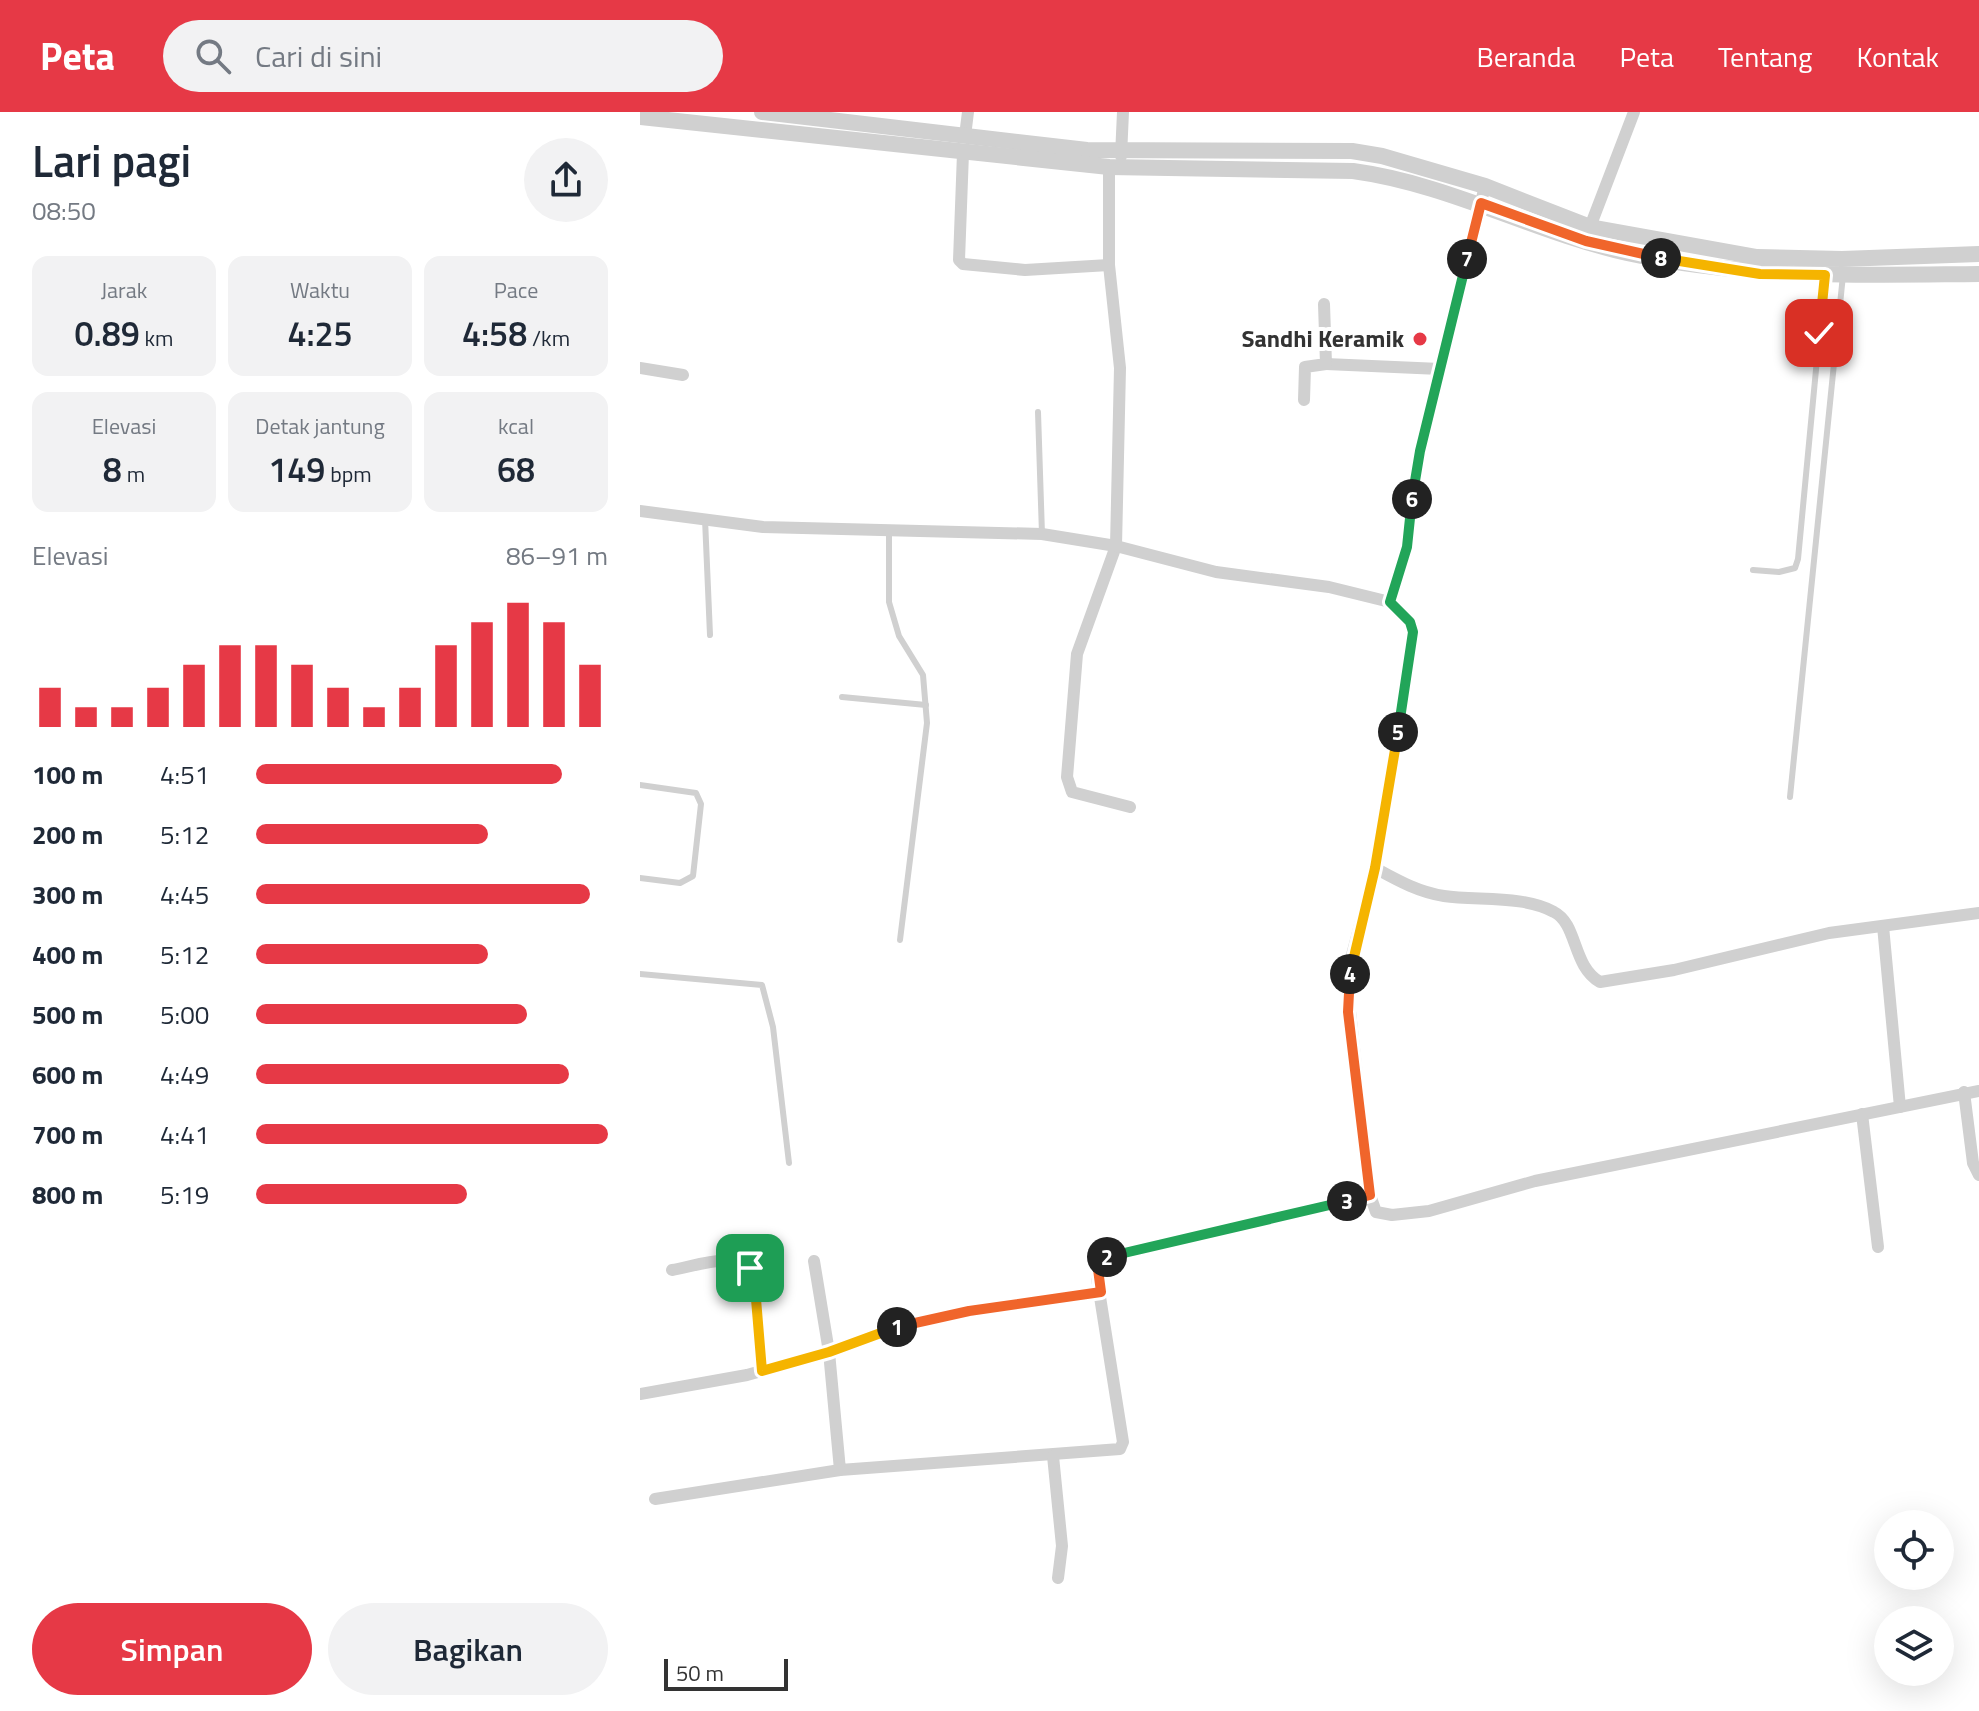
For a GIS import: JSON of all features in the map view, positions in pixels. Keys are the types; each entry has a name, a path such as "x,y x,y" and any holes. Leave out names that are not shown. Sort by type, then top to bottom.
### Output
{"street":[{"path":"762,112 965,136 1117,161 1328,151 1382,156 1627,253 1760,274 1825,275 1842,268 1979,254"},
{"path":"965,136 968,112"},
{"path":"1123,112 1109,265 1120,368 1116,546 1077,654 1067,777 1072,792 1130,807"},
{"path":"1590,227 1634,112"},
{"path":"640,117 963,153 1384,175 1483,195 1590,227 1757,257 1842,268 1979,274"},
{"path":"1327,171 1328,151"},
{"path":"963,153 959,260 963,264 1025,270 1109,265"},
{"path":"1390,602 1407,547 1420,451 1483,195"},
{"path":"1324,304 1326,364"},
{"path":"1304,400 1305,367 1326,364 1440,369"},
{"path":"640,368 683,375"},
{"path":"640,511 763,527 1042,534 1116,546 1216,572 1329,587 1390,602 1410,622 1413,632 1375,868 1352,955 1348,993 1370,1195 1376,1212 1392,1215 1429,1211 1535,1181 1979,1091"},
{"path":"1375,868 1411,887 1442,896 1536,906 1555,912 1564,920 1586,971 1600,982 1674,970 1829,933 1979,913"},
{"path":"1883,926 1900,1107"},
{"path":"1964,1092 1973,1163 1979,1175"},
{"path":"1862,1114 1878,1247"},
{"path":"655,1499 840,1470 1117,1450 1122,1446 1098,1269 1103,1258 1370,1195"},
{"path":"672,1270 730,1261 743,1262 750,1268 754,1275 762,1371"},
{"path":"814,1261 829,1352 840,1470"},
{"path":"640,1394 762,1371 829,1352 896,1327 937,1317 1101,1292"},
{"path":"1053,1456 1062,1546 1058,1578"}],"lane":[{"path":"1790,797 1842,268"},
{"path":"1753,570 1779,572 1795,568 1798,559 1825,275"},
{"path":"1038,412 1042,534"},
{"path":"705,519 710,635"},
{"path":"889,531 889,602 899,636 923,675 927,723 900,940"},
{"path":"842,697 926,705"},
{"path":"640,785 696,793 701,804 693,876 680,883 640,878"},
{"path":"640,974 762,985 773,1027 789,1163"}],"place":[{"name":"Sandhi Keramik","path":"1420,339"}],"route":[{"path":"750,1268 754,1275 762,1371 829,1352 896,1327 937,1317 1101,1292 1098,1269 1103,1258 1114,1253 1370,1195 1348,993 1352,955 1375,868 1413,632 1410,622 1390,602 1407,547 1420,451 1481,203 1627,253 1760,274 1825,275 1819,333"}]}
